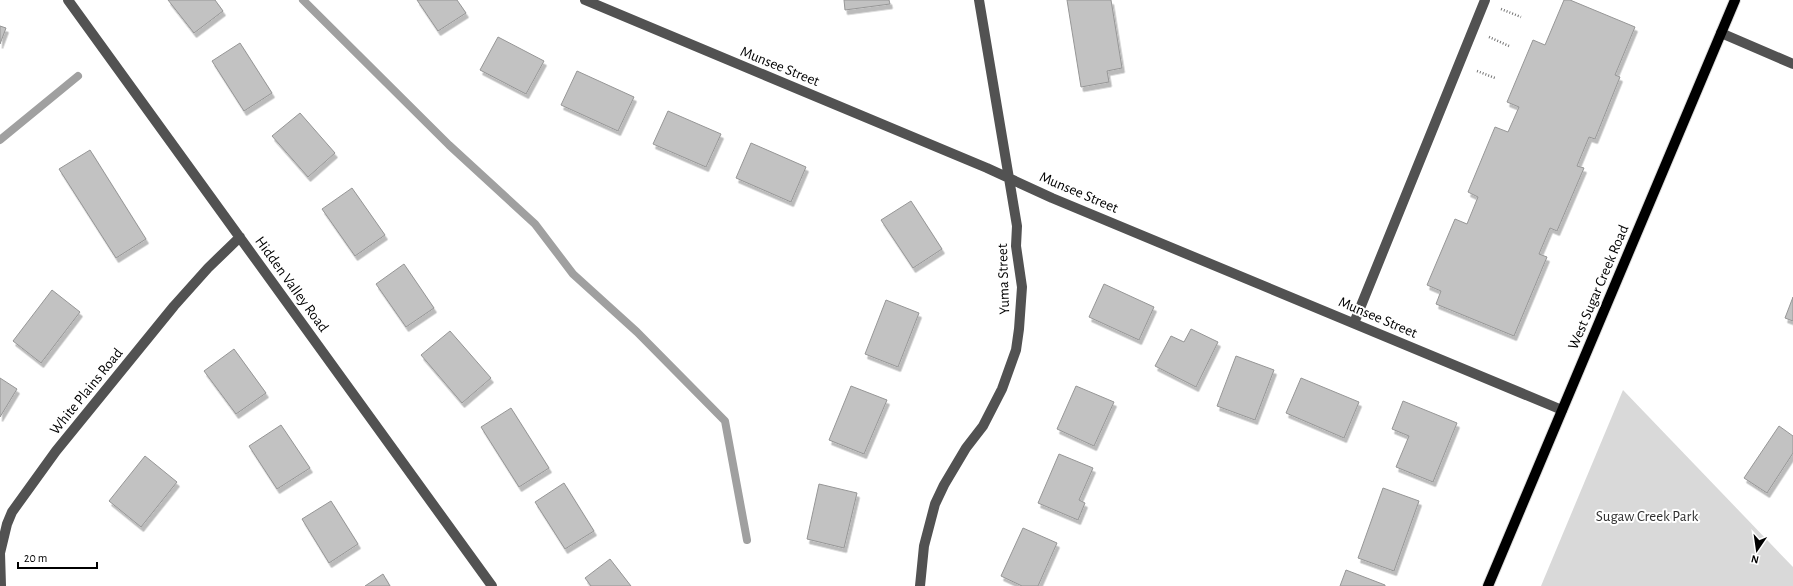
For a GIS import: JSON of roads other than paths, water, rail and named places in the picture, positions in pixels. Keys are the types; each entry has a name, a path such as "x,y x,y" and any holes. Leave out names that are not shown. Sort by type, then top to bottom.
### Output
{"main road":[{"name":"West Sugar Creek Road","path":"1488,586 1735,0"}],"street":[{"name":"Hidden Valley Road","path":"68,0 492,586"},
{"name":"Munsee Street","path":"585,0 1009,178 1052,198 1562,410"},
{"name":"Yuma Street","path":"920,586 924,546 935,504 944,485 966,448 983,426 1002,389 1016,350 1019,329 1022,287 1016,246 1017,226 979,0"},
{"path":"1354,323 1485,0"},
{"path":"1721,33 1793,64"},
{"name":"White Plains Road","path":"1,586 0,553 7,524 12,512 56,451 174,306 208,268 240,237"}],"waterway":[{"path":"303,0 449,145 535,224 573,274 637,332 725,421 747,540"},
{"path":"0,140 78,76"}],"park label":[{"name":"Sugaw Creek Park","path":"1647,516"}]}
